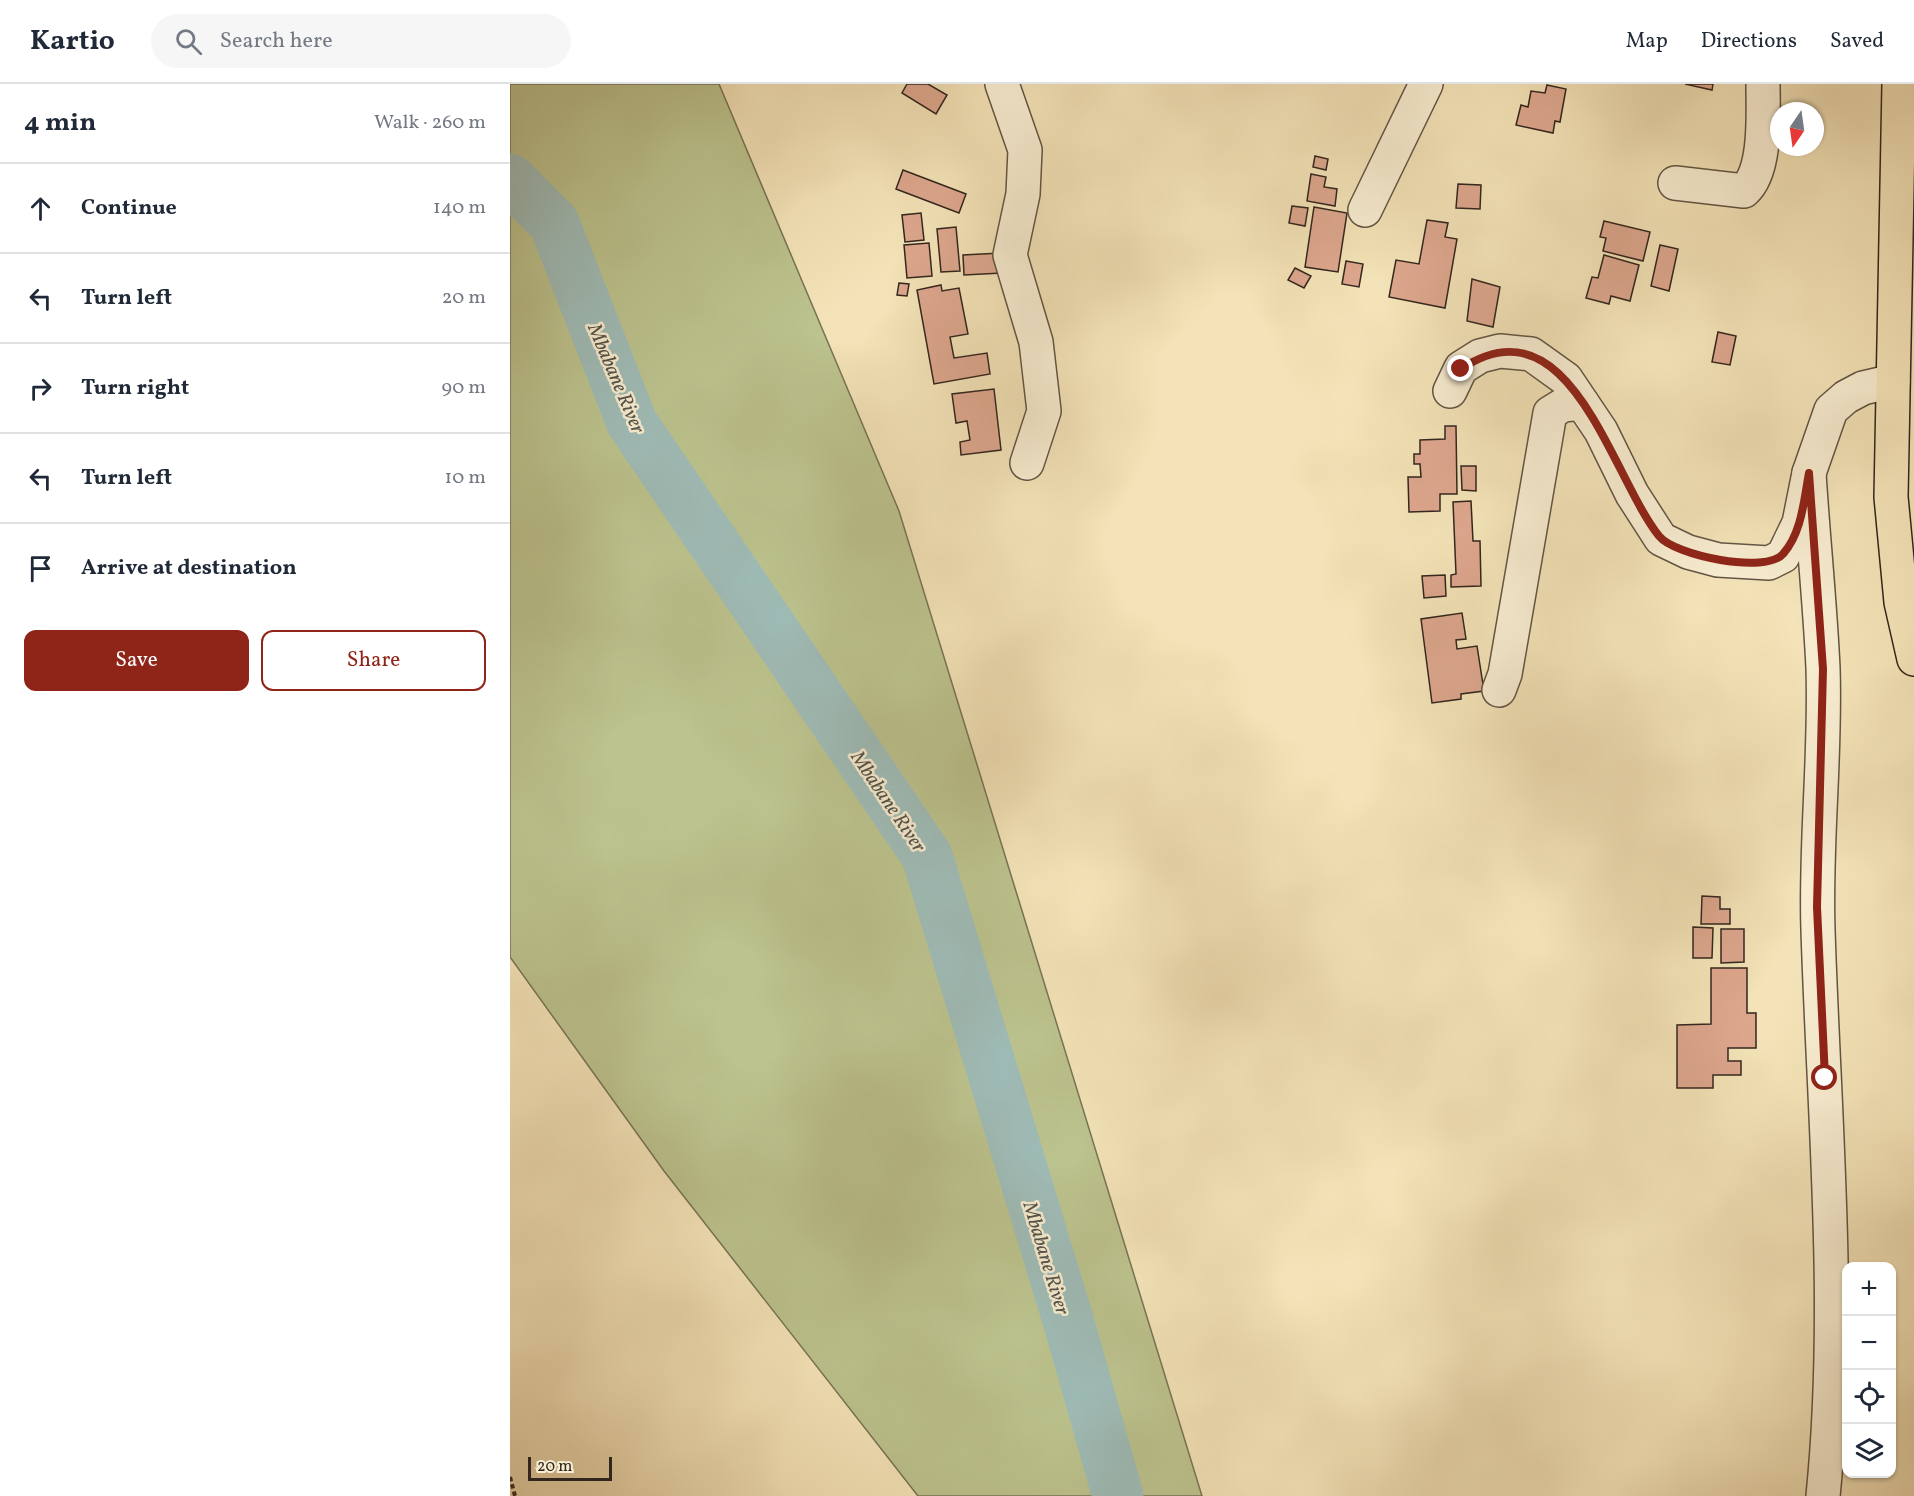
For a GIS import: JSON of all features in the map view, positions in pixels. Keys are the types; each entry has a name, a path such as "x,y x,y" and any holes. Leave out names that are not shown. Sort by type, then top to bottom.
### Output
{"highway":[{"path":"1899,84 1891,497 1901,602 1914,659"}],"street":[{"path":"1002,84 1025,150 1023,195 1010,255 1036,342 1044,411 1027,463"},
{"path":"1365,210 1426,84"},
{"path":"1675,183 1744,191 1751,185 1756,175 1763,121 1763,84"},
{"path":"1450,391 1461,369 1480,356 1500,351 1531,354 1566,379 1601,431 1632,494 1661,539 1688,552 1718,560 1769,563 1783,556 1799,523 1809,473 1831,410 1863,388 1893,381"},
{"path":"1499,690 1505,674 1550,413 1563,405 1582,403"},
{"path":"1809,473 1823,669 1817,907 1830,1172 1832,1316 1830,1419 1823,1496"}],"path":[{"path":"510,1477 515,1496"}],"green space":[{"path":"510,84 719,84 899,511 1202,1496 918,1496 664,1171 510,957"}],"building":[{"path":"907,84 928,84 947,95 936,114 902,93"},
{"path":"1685,84 1713,84 1712,90"},
{"path":"1547,85 1566,89 1560,122 1555,121 1553,133 1516,125 1521,105 1528,107 1531,91 1545,93"},
{"path":"1315,156 1328,159 1326,170 1313,167"},
{"path":"903,170 966,194 959,213 896,189"},
{"path":"1311,174 1326,177 1324,187 1337,189 1335,206 1307,201"},
{"path":"1458,184 1481,185 1480,209 1456,208"},
{"path":"1292,206 1308,208 1305,226 1289,223"},
{"path":"1314,207 1347,213 1338,272 1305,267"},
{"path":"921,213 924,240 905,242 902,215"},
{"path":"1427,220 1448,223 1445,237 1457,239 1445,308 1389,297 1396,260 1419,264"},
{"path":"1604,221 1650,232 1643,261 1603,251 1606,238 1600,237"},
{"path":"956,227 960,271 941,272 937,229"},
{"path":"929,243 932,276 907,278 904,245"},
{"path":"1660,245 1678,249 1669,291 1651,286"},
{"path":"1001,253 1002,273 964,275 963,255"},
{"path":"1604,255 1639,265 1630,301 1611,296 1609,304 1586,298 1592,277 1598,278"},
{"path":"1346,261 1363,264 1359,287 1342,284"},
{"path":"1295,268 1311,276 1304,288 1288,280"},
{"path":"1472,279 1500,287 1493,327 1467,321"},
{"path":"899,283 909,284 907,296 897,295"},
{"path":"941,285 942,291 959,288 968,334 950,337 954,358 987,353 990,374 934,384 917,290"},
{"path":"1718,332 1736,336 1730,365 1712,362"},
{"path":"994,389 1001,450 961,455 960,442 970,440 967,421 956,423 952,394"},
{"path":"1445,426 1456,426 1457,494 1440,494 1440,511 1409,512 1408,477 1421,477 1420,464 1414,464 1414,454 1420,454 1420,440 1445,439"},
{"path":"1461,466 1476,466 1476,491 1462,490"},
{"path":"1471,501 1473,541 1480,541 1481,586 1451,587 1451,575 1456,574 1453,502"},
{"path":"1445,575 1446,596 1424,598 1422,576"},
{"path":"1462,613 1466,639 1456,640 1457,649 1477,646 1484,691 1461,694 1461,699 1432,703 1421,619"},
{"path":"1702,896 1720,897 1720,909 1730,909 1730,924 1701,924"},
{"path":"1693,927 1713,928 1712,958 1693,958"},
{"path":"1721,929 1744,929 1744,962 1721,963"},
{"path":"1711,968 1747,968 1747,1013 1756,1013 1756,1048 1728,1048 1728,1061 1741,1061 1741,1075 1713,1075 1713,1088 1677,1088 1677,1025 1711,1024"}],"waterway":[{"name":"Mbabane River","path":"510,179 554,223 632,423 927,856 1068,1320 1118,1496"}],"route":[{"path":"1461,369 1480,356 1500,351 1531,354 1566,379 1601,431 1632,494 1661,539 1688,552 1718,560 1769,563 1783,556 1799,523 1809,473 1823,669 1817,907 1825,1078"}]}
